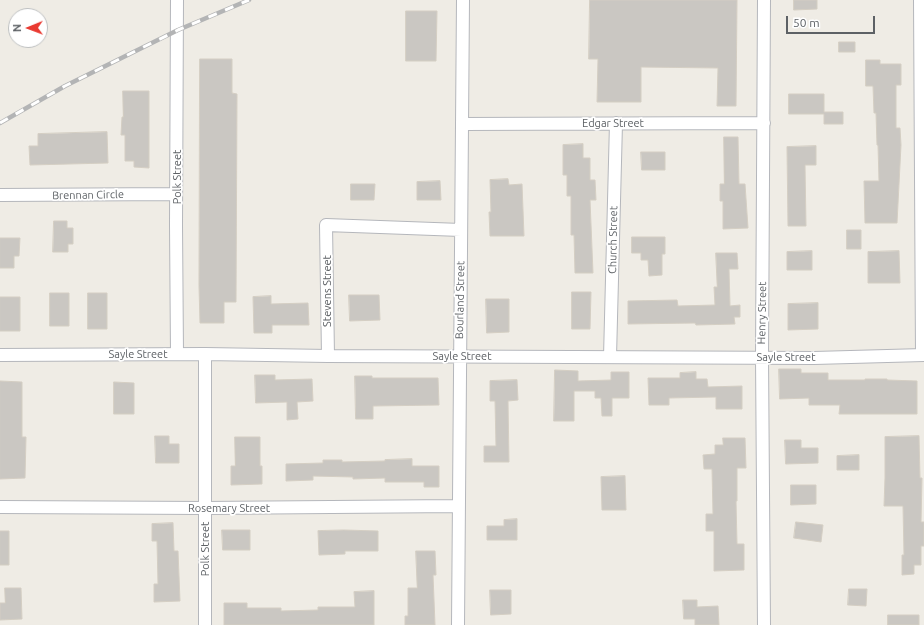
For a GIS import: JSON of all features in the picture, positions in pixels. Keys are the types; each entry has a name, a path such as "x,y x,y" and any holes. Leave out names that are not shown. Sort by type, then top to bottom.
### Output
{"street":[{"name":"Polk Street","path":"177,0 177,354"},
{"name":"Bourland Street","path":"458,625 463,0"},
{"name":"Henry Street","path":"764,0 762,357 764,625"},
{"path":"920,0 923,355"},
{"name":"Church Street","path":"610,357 616,123"},
{"name":"Edgar Street","path":"462,124 764,123"},
{"name":"Brennan Circle","path":"0,196 176,194"},
{"name":"Stevens Street","path":"328,356 326,225 461,230"},
{"name":"Polk Street","path":"204,625 205,354"},
{"name":"Sayle Street","path":"0,355 205,354 814,358 923,355"},
{"name":"Rosemary Street","path":"0,507 205,508 458,506"}],"building":[{"path":"590,0 737,0 736,106 717,106 718,68 641,67 641,102 597,102 598,59 589,59"},
{"path":"794,0 817,0 817,9 794,10"},
{"path":"406,11 437,11 436,61 406,61"},
{"path":"839,42 855,42 855,52 839,52"},
{"path":"200,59 232,59 232,93 237,94 236,302 224,302 224,323 200,323"},
{"path":"866,60 880,60 880,64 901,64 901,85 896,85 896,128 900,128 901,145 897,223 865,223 864,181 879,181 876,113 874,113 873,86 866,86"},
{"path":"123,91 149,91 149,168 134,167 134,161 125,161 125,135 121,135"},
{"path":"789,94 824,94 824,112 843,112 843,124 824,124 824,114 789,114"},
{"path":"107,132 108,163 30,165 29,146 38,146 38,134"},
{"path":"724,137 738,137 739,184 745,184 748,228 723,229 723,201 720,201 720,184 724,184"},
{"path":"583,144 583,158 590,158 590,180 595,180 596,200 590,200 593,273 575,273 574,235 571,235 571,196 567,196 567,175 563,175 563,145"},
{"path":"816,146 816,165 805,165 806,226 788,226 787,147"},
{"path":"641,152 665,152 665,170 642,170"},
{"path":"508,179 509,185 522,184 524,236 490,236 490,180"},
{"path":"440,181 441,200 417,200 417,182"},
{"path":"351,184 375,184 374,200 351,200"},
{"path":"54,221 67,221 67,228 73,228 73,244 68,244 68,252 53,252"},
{"path":"847,230 861,230 861,249 847,249"},
{"path":"632,237 665,237 665,254 662,254 662,275 649,276 648,260 641,260 641,253 632,253"},
{"path":"0,238 20,238 19,256 14,256 14,268 0,268"},
{"path":"812,251 812,270 787,270 787,252"},
{"path":"899,251 900,283 868,283 868,252"},
{"path":"716,253 737,253 738,269 729,269 730,306 740,305 740,317 734,317 735,324 628,324 628,301 677,300 678,306 715,305 714,287 717,287"},
{"path":"572,292 591,292 590,329 572,329"},
{"path":"50,293 69,293 69,326 50,326"},
{"path":"88,293 107,293 107,329 88,329"},
{"path":"349,295 379,295 380,320 350,321"},
{"path":"271,296 271,304 308,303 309,325 272,325 272,333 254,333 253,297"},
{"path":"0,297 20,297 20,331 0,331"},
{"path":"486,299 509,299 509,332 487,333"},
{"path":"818,303 818,329 788,330 788,304"},
{"path":"779,369 801,369 801,373 828,373 828,380 887,379 917,381 917,414 839,414 840,405 809,405 809,398 780,399"},
{"path":"555,370 578,371 578,381 611,380 611,372 629,372 629,398 612,398 612,416 602,416 601,398 595,398 595,391 574,391 574,421 554,421"},
{"path":"696,372 696,379 707,379 708,387 742,386 742,409 716,409 716,397 669,398 669,405 649,405 648,378 680,378 680,373"},
{"path":"255,375 275,375 275,380 312,379 313,401 297,402 298,419 287,420 287,402 256,403"},
{"path":"355,376 372,376 372,378 438,378 439,405 373,406 373,419 356,419"},
{"path":"517,380 518,400 508,401 509,462 484,462 484,446 496,446 495,401 490,401 490,381"},
{"path":"0,381 22,382 22,437 26,437 25,478 0,479"},
{"path":"114,382 134,383 134,414 114,414"},
{"path":"155,436 169,436 169,444 179,444 179,463 156,463"},
{"path":"919,436 920,478 922,478 921,522 924,522 924,546 921,546 921,565 914,565 914,574 902,575 902,555 904,555 903,506 884,506 885,437"},
{"path":"235,437 260,437 260,466 262,466 262,484 231,485 231,466 235,466"},
{"path":"723,438 745,438 746,468 737,468 736,501 737,544 744,544 744,570 714,571 714,531 706,531 706,514 713,514 712,469 704,469 703,455 715,454 715,445 723,445"},
{"path":"785,440 801,440 801,448 818,448 818,463 786,464"},
{"path":"859,455 859,470 837,470 837,456"},
{"path":"412,459 412,466 439,466 439,487 424,487 424,482 385,482 385,478 353,479 353,477 313,476 313,480 286,481 286,464 323,463 323,460 342,460 342,462"},
{"path":"625,476 626,510 602,510 601,477"},
{"path":"791,485 816,485 816,504 791,505"},
{"path":"517,519 517,540 487,540 487,526 504,526 504,520"},
{"path":"796,522 823,525 821,542 794,538"},
{"path":"173,523 174,551 178,551 180,601 154,602 154,584 158,584 157,541 152,541 152,524"},
{"path":"222,530 250,530 250,550 223,550"},
{"path":"0,531 9,531 9,565 0,565"},
{"path":"318,531 378,531 378,551 345,551 345,554 319,555"},
{"path":"416,551 435,551 436,575 433,575 435,625 405,625 405,616 408,616 408,588 417,588"},
{"path":"5,588 21,588 22,619 0,620 0,603 5,603"},
{"path":"849,589 867,589 866,606 848,605"},
{"path":"490,590 511,590 511,614 491,615"},
{"path":"374,591 374,625 224,625 224,603 247,603 247,608 281,608 281,611 318,610 318,607 355,607 354,592"},
{"path":"683,600 697,600 697,607 718,606 719,625 695,625 695,619 684,619"},
{"path":"888,615 919,615 919,625 888,625"}],"railway":[{"path":"0,123 65,86 178,30 249,0"}]}
